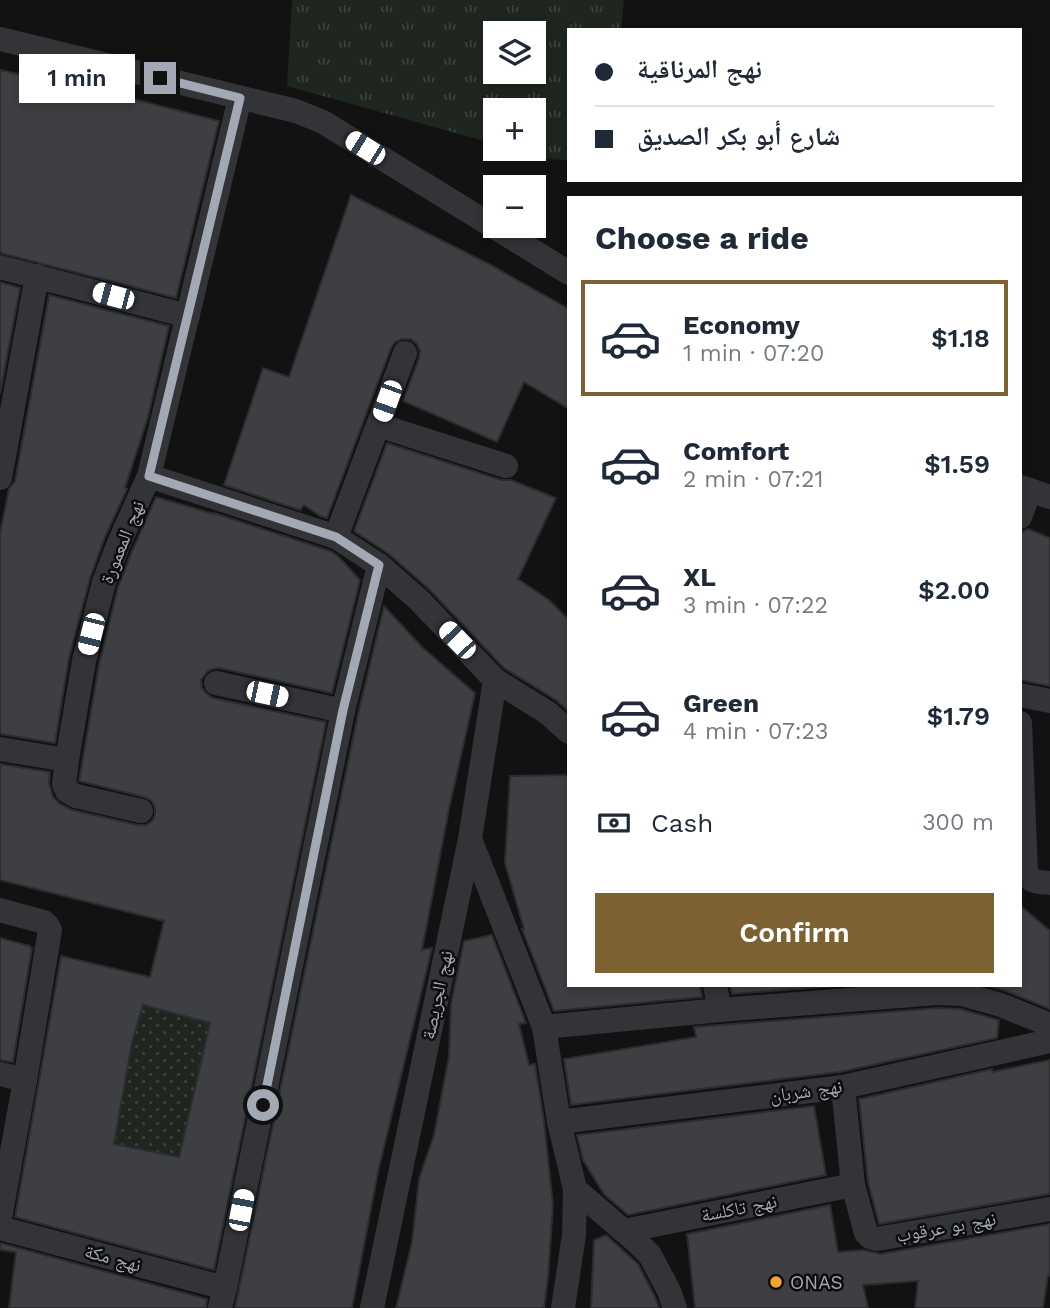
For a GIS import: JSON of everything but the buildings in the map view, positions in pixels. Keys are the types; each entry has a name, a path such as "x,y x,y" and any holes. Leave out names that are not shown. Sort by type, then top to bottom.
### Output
{"street":[{"path":"0,39 296,111 323,122 567,272"},
{"name":"نهج المعمورة","path":"141,811 76,796 67,791 64,784 67,760 84,661 104,582 149,476 240,98"},
{"path":"0,267 188,316"},
{"path":"0,477 37,276"},
{"path":"336,537 405,353"},
{"path":"379,425 506,467"},
{"path":"149,476 336,537 379,565 419,600 495,680 548,713 567,730"},
{"path":"1022,513 1033,491"},
{"path":"222,1298 343,710 379,565"},
{"name":"نهج الجريصة","path":"372,1308 470,839 495,680"},
{"path":"216,683 343,710"},
{"path":"1022,695 1050,701"},
{"path":"0,749 67,760"},
{"path":"1022,764 1026,873 1032,881 1050,883"},
{"path":"470,839 544,1027 559,1122 575,1189 574,1235 563,1308"},
{"path":"0,910 44,922 50,930 0,1218"},
{"path":"715,987 720,1010"},
{"path":"544,1027 938,993 962,994 1001,1005 1050,1025"},
{"name":"نهج شربان","path":"559,1122 843,1087 1050,1041"},
{"path":"0,1074 25,1080"},
{"name":"نهج بو عرقوب","path":"843,1087 853,1185 866,1233 870,1237 1050,1209"},
{"name":"نهج تاكلسة","path":"624,1231 853,1185"},
{"path":"575,1189 650,1255 675,1308"},
{"name":"نهج مكة","path":"0,1228 222,1298"}],"green space":[{"path":"292,0 624,0 621,28 567,28 567,160 548,159 546,98 483,98 483,141 287,86"},
{"path":"143,1005 210,1023 179,1157 114,1144 132,1043"}],"place":[{"name":"ONAS","path":"776,1282"}],"route":[{"path":"160,78 240,98 149,476 336,537 379,565 343,710 263,1105"}]}
